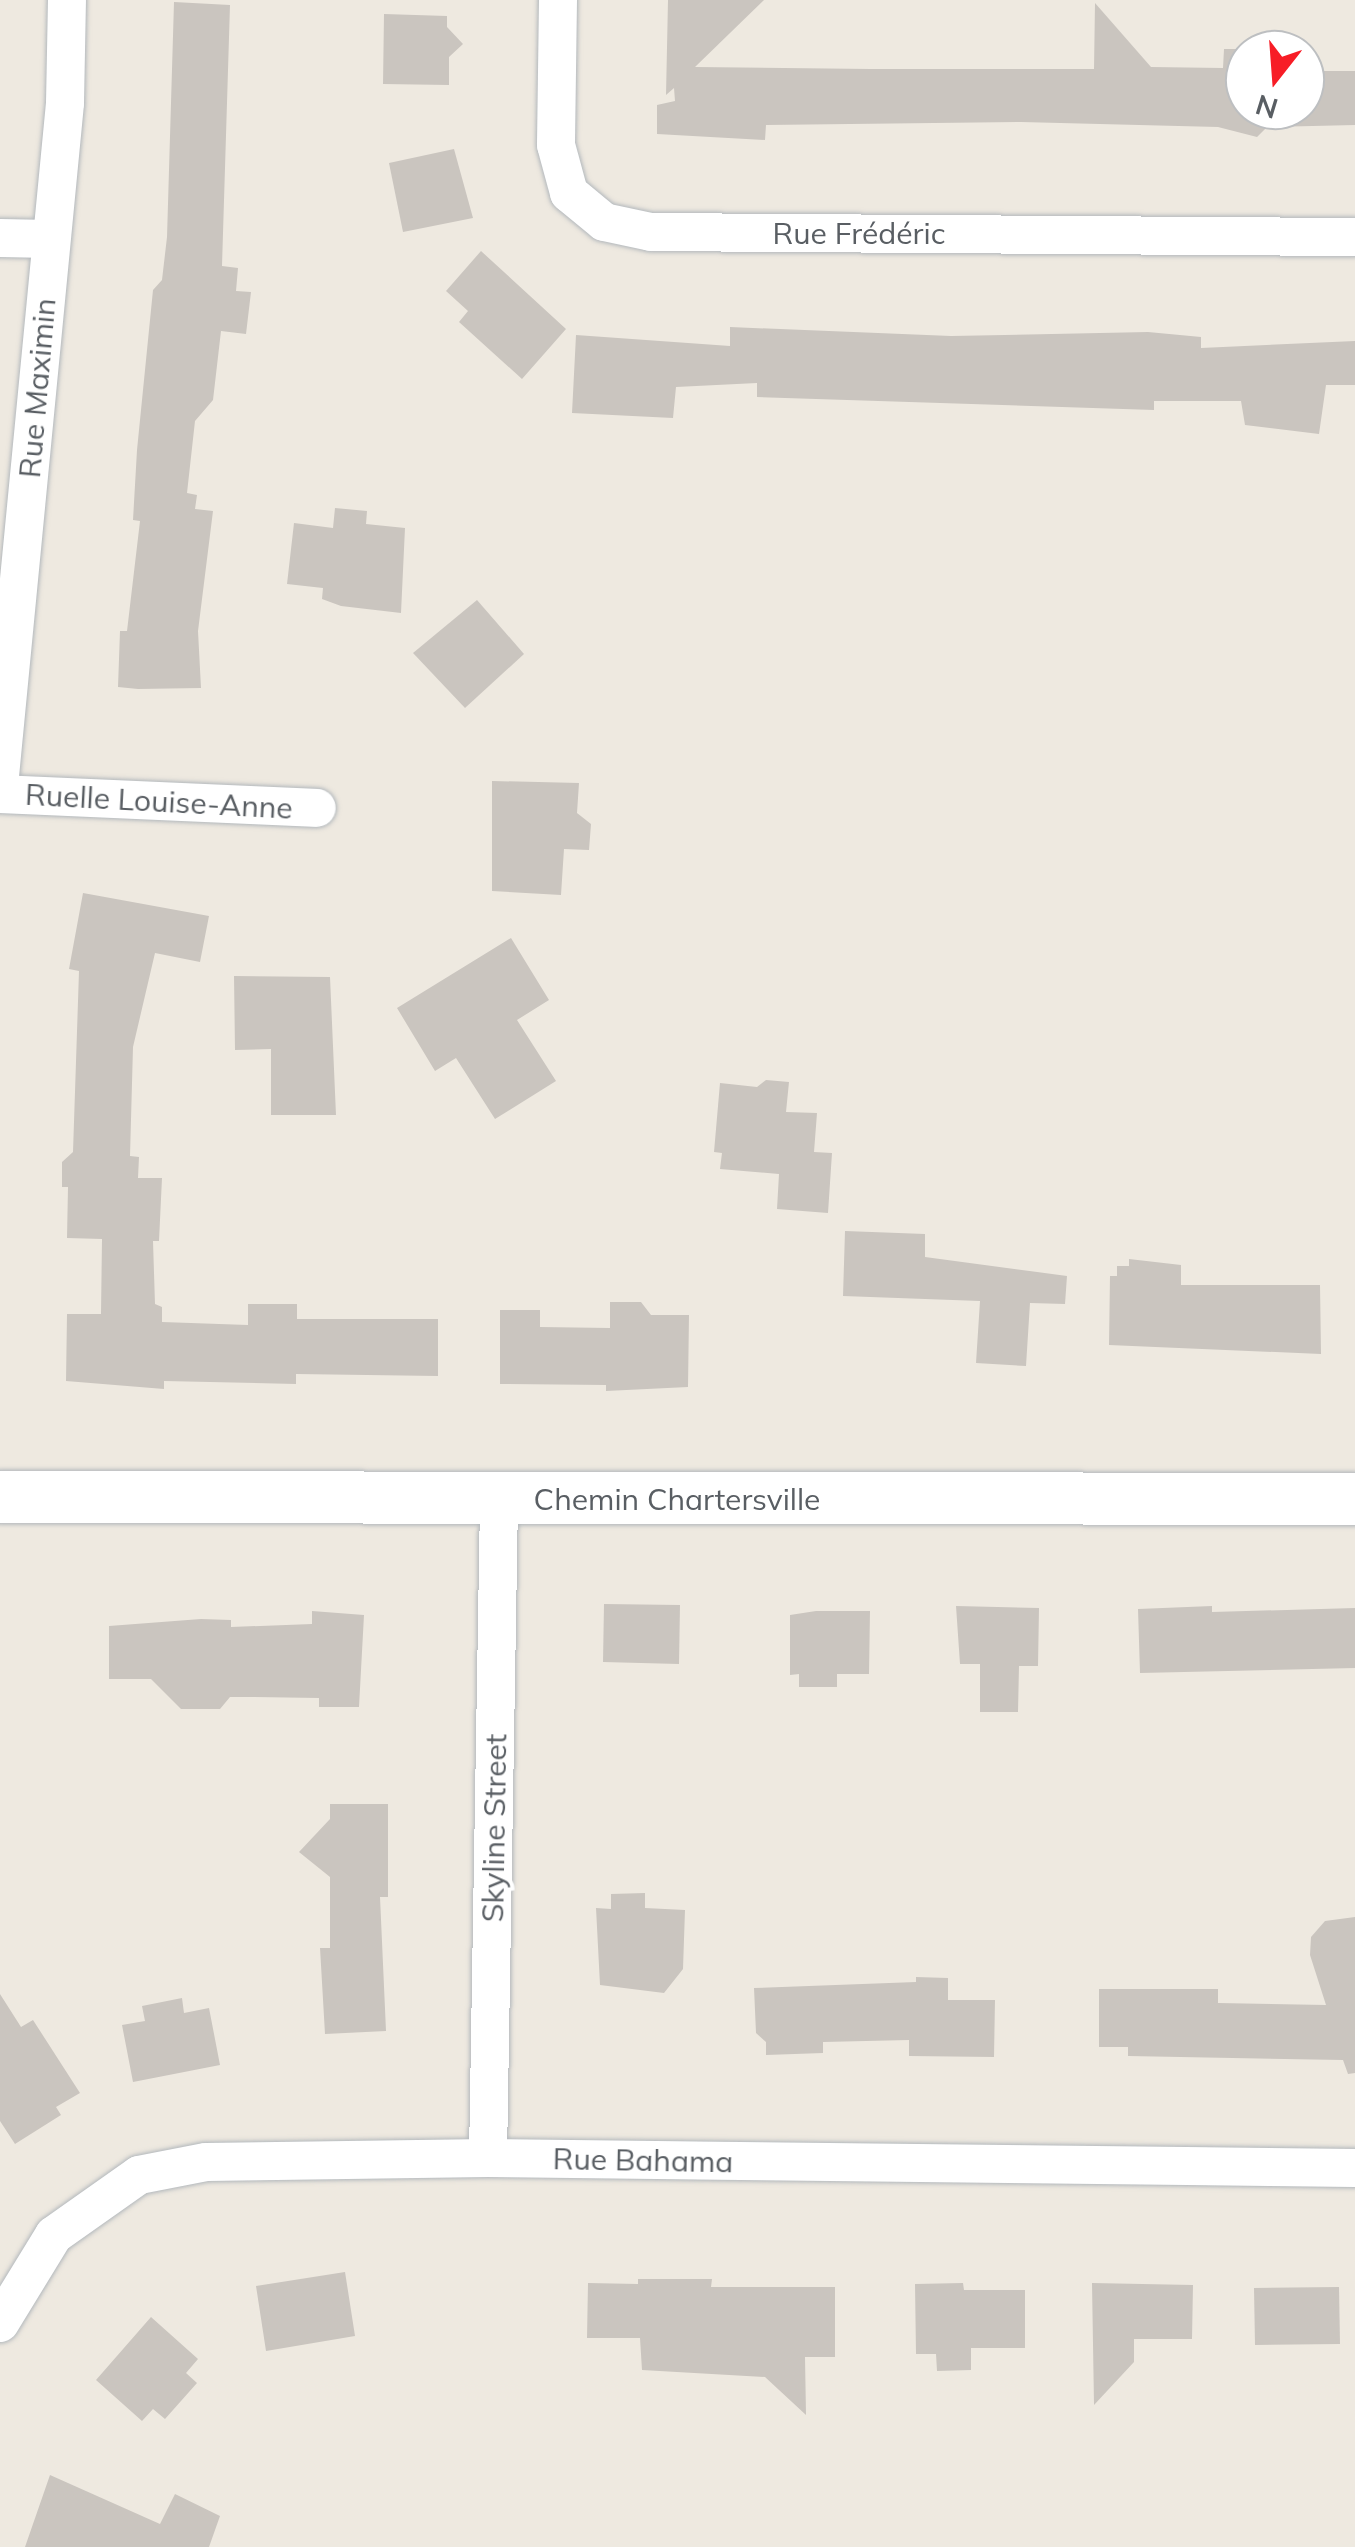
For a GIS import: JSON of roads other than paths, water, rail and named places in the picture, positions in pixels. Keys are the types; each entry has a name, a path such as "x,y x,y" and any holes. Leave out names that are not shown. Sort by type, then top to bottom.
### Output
{"street":[{"name":"Rue Maximin","path":"0,776 51,239 67,0"},
{"name":"Rue Frédéric","path":"558,0 556,145 569,193 604,222 651,232 1355,237"},
{"path":"0,238 51,239"},
{"name":"Ruelle Louise-Anne","path":"0,794 318,808"},
{"name":"Chemin Chartersville","path":"0,1497 1355,1498"},
{"name":"Skyline Street","path":"488,2158 499,1498"},
{"name":"Rue Bahama","path":"0,2323 54,2235 140,2176 206,2162 488,2158 1355,2168"}]}
